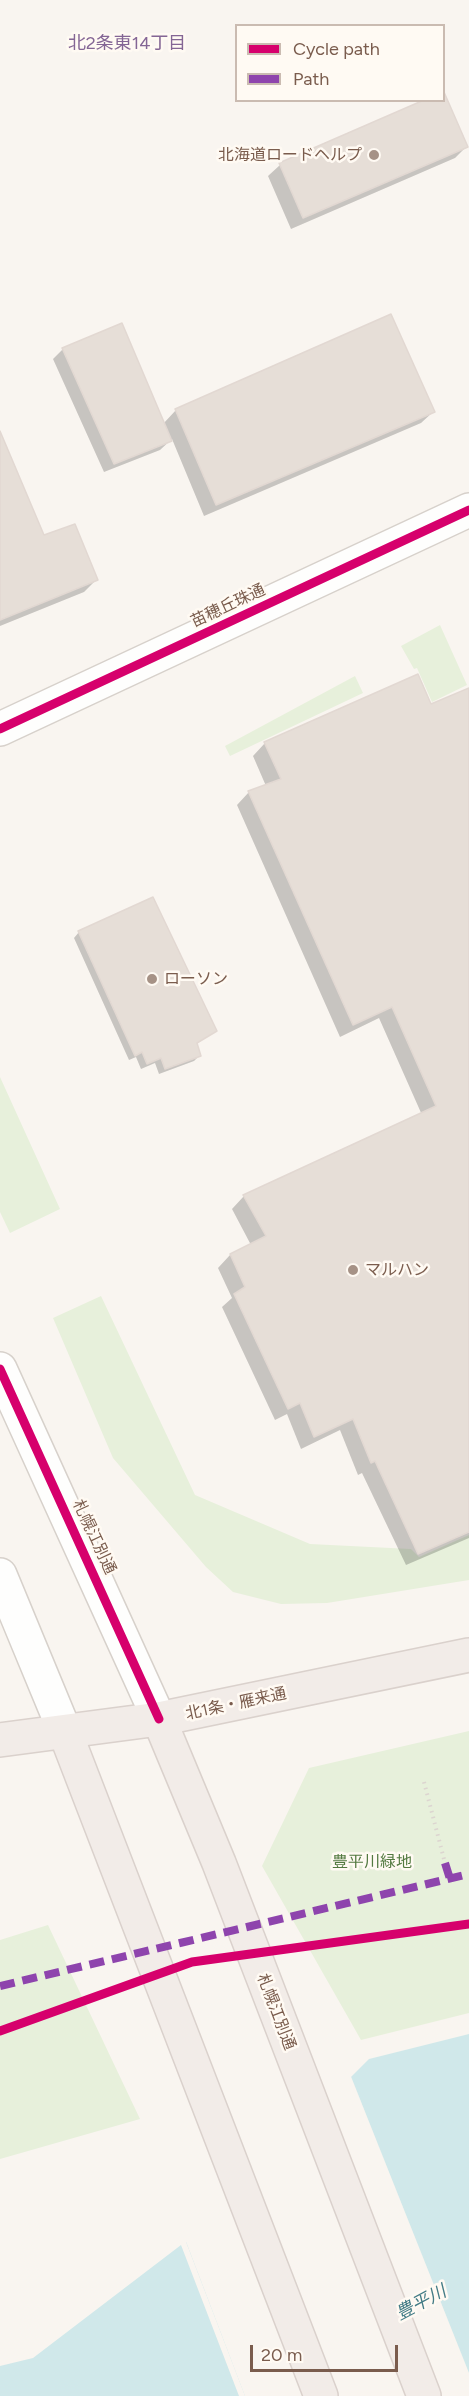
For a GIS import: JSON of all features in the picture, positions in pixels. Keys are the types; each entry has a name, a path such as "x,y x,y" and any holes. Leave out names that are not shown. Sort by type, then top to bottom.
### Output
{"highway":[{"name":"北1条・雁来通","path":"0,1740 159,1719 469,1655"},
{"name":"札幌江別通","path":"159,1719 219,1863 424,2396"},
{"path":"65,1732 321,2396"}],"street":[{"name":"苗穂丘珠通","path":"0,729 469,510"},
{"name":"札幌江別通","path":"0,1369 159,1719"},
{"path":"0,1575 65,1732"}],"path":[{"path":"424,1782 445,1863"}],"green space":[{"path":"440,625 467,685 432,702 417,668 414,669 401,646"},
{"path":"355,676 363,693 230,756 225,746"},
{"path":"0,1077 60,1209 10,1233 0,1212"},
{"path":"101,1296 195,1495 310,1544 411,1549 419,1557 469,1535 469,1580 327,1603 281,1604 233,1592 206,1567 113,1458 53,1318"},
{"name":"豊平川緑地","path":"469,1731 469,2013 361,2040 262,1866 309,1768"},
{"path":"48,1925 140,2119 0,2159 0,1940"}],"water":[{"name":"豊平川","path":"469,2034 469,2396 245,2396 186,2242 369,2059"},
{"path":"181,2245 239,2396 0,2396 0,2366 33,2358"}],"pier":[{"path":"350,2074 469,2373 469,2396 245,2396 185,2239"}],"building":[{"name":"北海道ロードヘルプ","path":"445,94 468,147 303,218 279,163 419,102 445,102"},
{"path":"391,314 435,412 216,505 175,409"},
{"path":"122,323 172,441 114,464 62,348"},
{"path":"0,431 44,535 75,524 98,580 0,620"},
{"path":"418,674 431,704 469,688 469,1532 418,1554 375,1461 371,1463 353,1419 314,1437 300,1403 288,1409 234,1294 245,1287 230,1254 266,1236 243,1195 436,1106 392,1007 353,1025 248,791 281,779 264,742"},
{"path":"153,897 217,1031 197,1043 201,1056 165,1069 161,1058 147,1064 142,1052 135,1056 78,931"}],"marked path":[{"path":"445,1863 450,1879"},
{"path":"0,1986 469,1874"}],"cycle path":[{"path":"0,729 469,510"},
{"path":"0,1369 159,1719"},
{"path":"0,2031 192,1962 469,1924"}],"place":[{"name":"北海道ロードヘルプ","path":"374,155"},
{"name":"ローソン","path":"152,979"},
{"name":"マルハン","path":"353,1270"}],"district":[{"name":"北2条東14丁目","path":"127,44"}]}
